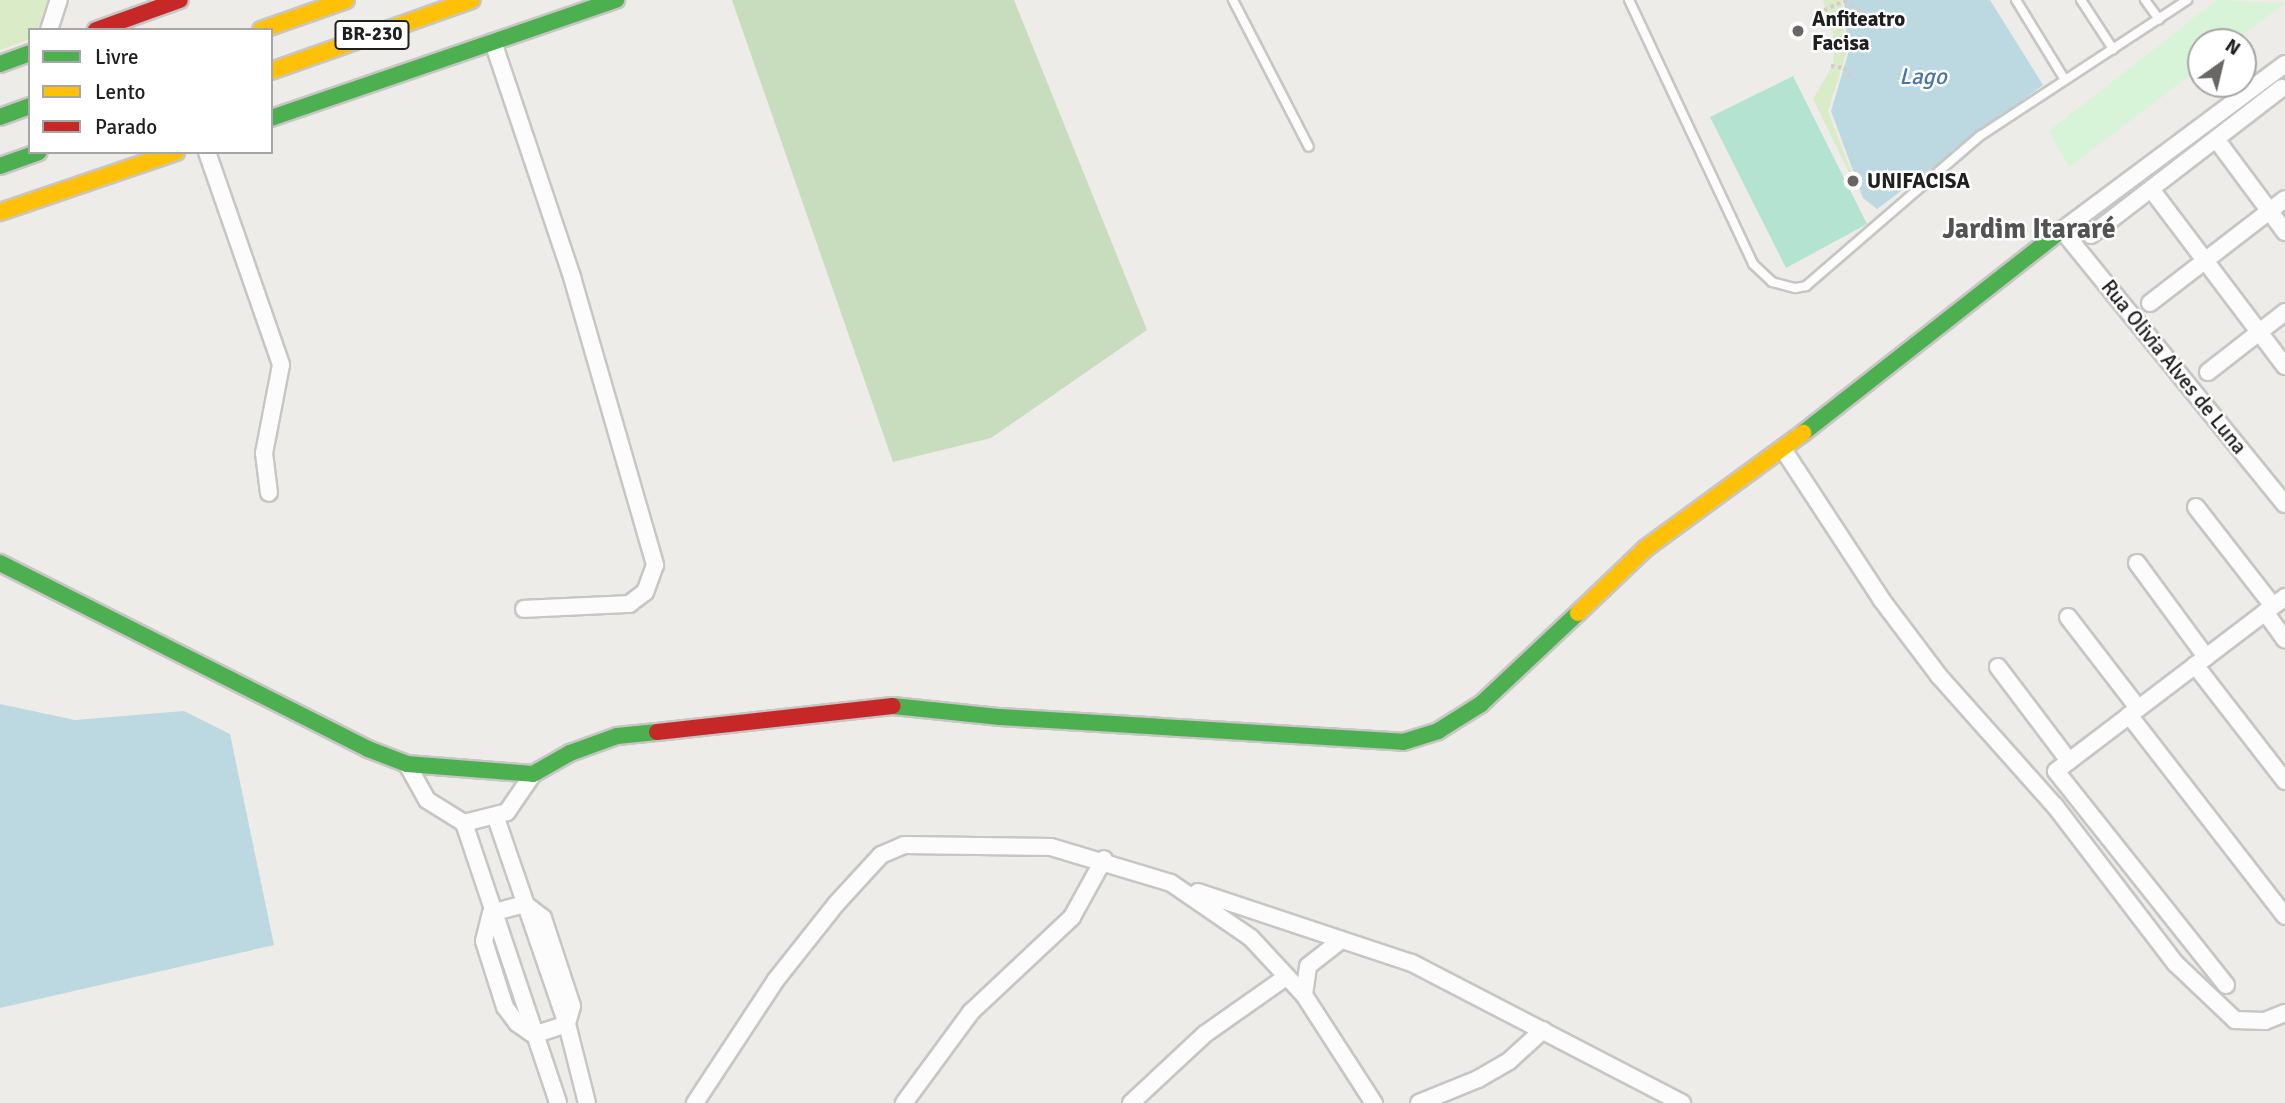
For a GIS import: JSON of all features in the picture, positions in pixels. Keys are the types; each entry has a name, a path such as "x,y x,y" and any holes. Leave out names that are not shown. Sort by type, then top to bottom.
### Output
{"main road":[{"path":"102,28 180,0"},
{"name":"BR-230","path":"267,28 346,0"},
{"name":"BR-230","path":"273,70 472,0"},
{"path":"273,117 616,0"},
{"path":"0,64 28,54"},
{"path":"0,117 28,107"},
{"path":"0,166 33,154"},
{"path":"0,212 170,154"},
{"path":"0,563 368,749 407,764 533,774 570,753 617,736 908,705 1000,717 1403,742 1438,732 1481,704 1646,548 1783,449 2062,230"}],"street":[{"path":"50,28 59,0"},
{"path":"493,42 572,277 655,565 645,592 629,604 524,609"},
{"path":"2062,230 2278,69 2283,90 2091,235"},
{"path":"2216,139 2285,232"},
{"path":"207,154 281,365 264,453 269,493"},
{"path":"2151,189 2285,366"},
{"path":"2150,303 2285,199"},
{"name":"Rua Olivia Alves de Luna","path":"2062,230 2285,504"},
{"path":"2208,372 2285,312"},
{"path":"1783,449 1881,599 1939,676 2055,806 2175,962 2235,1020 2251,1023 2285,1013"},
{"path":"2196,507 2274,605 2285,640"},
{"path":"2137,563 2285,781"},
{"path":"2226,985 2056,771 2274,605"},
{"path":"2067,617 2285,916"},
{"path":"1998,667 2069,761"},
{"path":"407,764 427,800 464,823 496,818 513,806 533,774"},
{"path":"496,818 525,904 543,918 572,1001 567,1024 587,1103"},
{"path":"464,823 491,913 558,1103"},
{"path":"695,1103 775,981 836,904 889,850 904,845 1051,847 1104,859 1339,942 1412,963 1682,1103"},
{"path":"904,1103 971,1012 1072,917 1104,859"},
{"path":"1171,883 1234,924 1304,995 1374,1103"},
{"path":"491,913 525,904"},
{"path":"1304,995 1308,966 1339,942"},
{"path":"1131,1103 1205,1034 1286,977"},
{"path":"534,1035 567,1024"},
{"path":"1419,1103 1478,1079 1508,1061 1543,1030"}],"lane":[{"path":"1233,0 1309,147"},
{"path":"1629,0 1753,264 1772,282 1795,288 1806,286 1980,136 2187,0"},
{"path":"2016,0 2065,80"},
{"path":"2081,0 2113,49"},
{"path":"2145,0 2159,19"}],"path":[{"path":"1824,10 1844,1 1867,15"},
{"path":"1833,39 1847,37 1861,50"},
{"path":"1831,66 1844,68 1854,81"}],"green space":[{"path":"0,0 48,0 38,28 28,28 28,40 0,50"},
{"path":"732,0 1014,0 1147,330 991,438 893,462"},
{"path":"1823,0 1842,0 1846,54 1828,111 1861,197 1813,99 1833,65 1835,39"},
{"path":"2217,0 2285,3 2252,28 2187,28 2187,78 2069,167 2049,131"},
{"path":"1793,76 1867,224 1786,268 1710,117"}],"water":[{"name":"Lago","path":"1844,0 1990,0 2043,85 1877,209 1863,198 1831,111 1848,54"},
{"path":"0,704 75,720 184,711 230,734 274,945 0,1008"}],"traffic: fast":[{"path":"273,117 616,0"},
{"path":"0,64 28,54"},
{"path":"0,117 28,107"},
{"path":"0,166 33,154"},
{"path":"1803,433 2062,230"},
{"path":"0,563 368,749 407,764 533,774 570,753 617,736 657,732"},
{"path":"893,706 1000,717 1403,742 1438,731 1481,704 1578,613"}],"traffic: slow":[{"path":"267,28 346,0"},
{"path":"273,70 472,0"},
{"path":"0,212 170,154"},
{"path":"1578,613 1646,548 1803,433"}],"traffic: jam":[{"path":"102,28 180,0"},
{"path":"657,732 893,706"}],"place":[{"name":"Anfiteatro Facisa","path":"1798,31"},
{"name":"UNIFACISA","path":"1853,181"}],"district":[{"name":"Jardim Itararé","path":"2029,229"}]}
